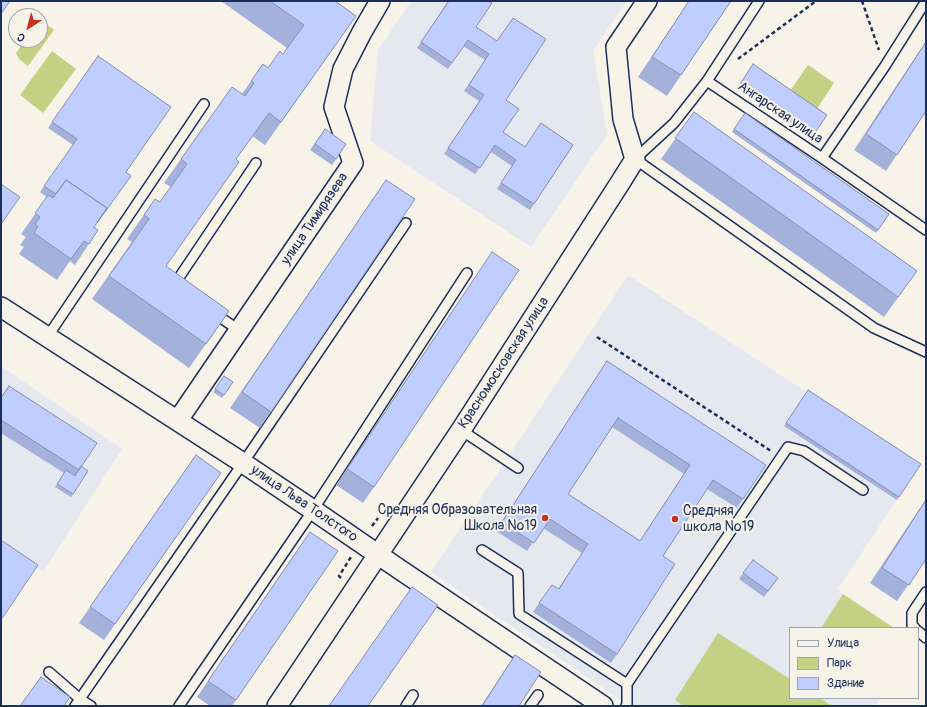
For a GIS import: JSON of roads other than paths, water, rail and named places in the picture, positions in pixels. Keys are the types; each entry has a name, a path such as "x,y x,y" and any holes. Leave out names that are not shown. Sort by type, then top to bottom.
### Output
{"street":[{"name":"улица Тимирязева","path":"178,420 353,163 334,107 343,70 358,30 380,1"},
{"path":"635,160 623,119 616,47 648,1"},
{"name":"Красномосковская улица","path":"277,706 461,430 635,160"},
{"name":"улица Льва Толстого","path":"1,307 243,463 603,706"}],"lane":[{"path":"759,1 707,81 674,123 635,160 874,328 926,352"},
{"path":"822,158 926,1"},
{"name":"Ангарская улица","path":"707,81 926,230"},
{"path":"48,336 204,104"},
{"path":"180,289 174,285 256,163"},
{"path":"77,702 243,463 406,223"},
{"path":"179,706 313,510 467,273"},
{"path":"208,309 240,330"},
{"path":"461,430 518,468"},
{"path":"626,706 627,684 788,446 804,451 863,490"},
{"path":"482,550 518,574 519,614 627,684"},
{"path":"914,627 912,625 912,613 926,592"},
{"path":"49,672 77,702 91,706"},
{"path":"406,706 413,695"},
{"path":"530,706 538,695"}],"place":[{"name":"Средняя Образовательная Школа №19","path":"545,518"},
{"name":"Средняя школа №19","path":"675,519"}]}
